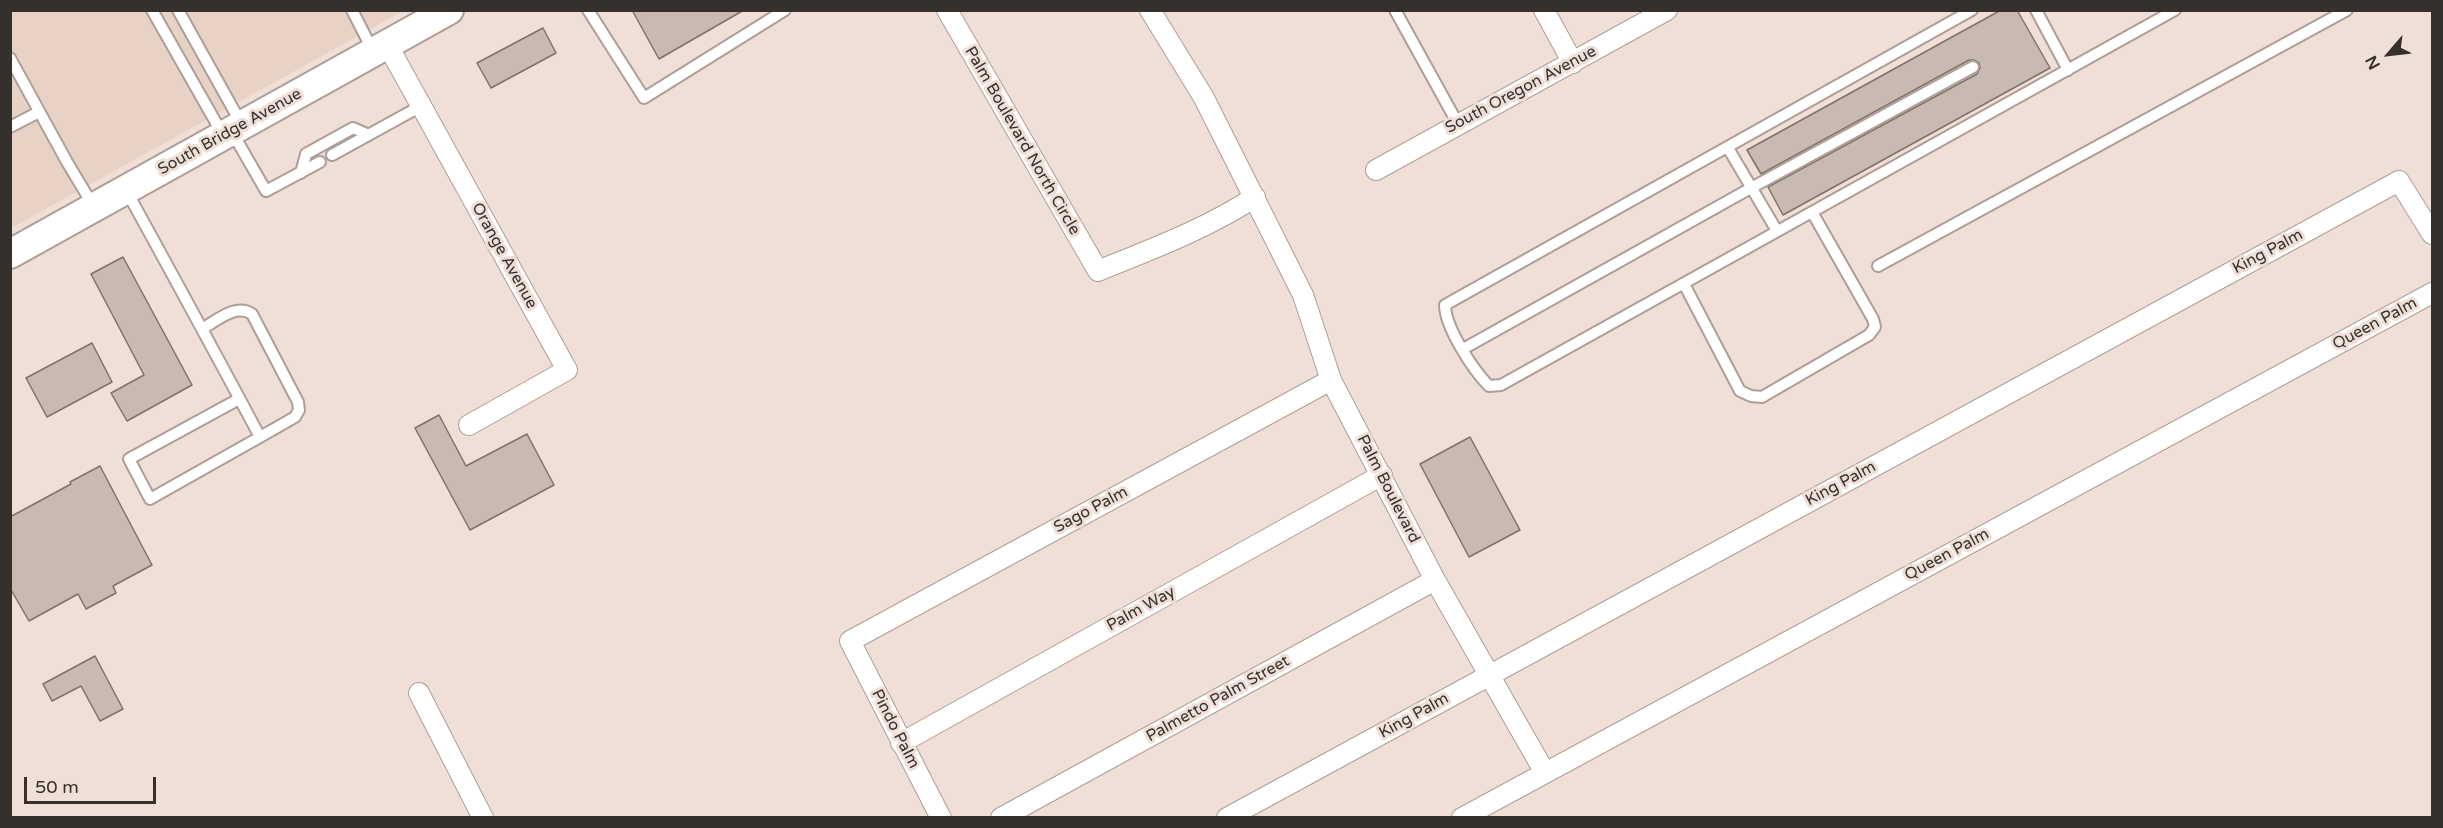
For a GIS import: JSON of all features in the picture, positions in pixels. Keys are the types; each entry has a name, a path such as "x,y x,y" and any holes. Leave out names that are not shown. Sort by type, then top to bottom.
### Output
{"street":[{"name":"South Bridge Avenue","path":"10,254 449,10"},
{"name":"Palm Boulevard North Circle","path":"947,10 1098,271 1225,217 1255,196"},
{"path":"1150,10 1204,98 1255,196"},
{"path":"1544,10 1573,63"},
{"name":"South Oregon Avenue","path":"1376,170 1667,10"},
{"name":"Orange Avenue","path":"380,47 421,106 567,370 469,425"},
{"name":"King Palm","path":"1227,818 2399,181 2433,234"},
{"name":"Palm Boulevard","path":"1255,196 1303,295 1331,380 1435,580 1545,771"},
{"name":"Queen Palm","path":"1462,818 1545,771 2433,293"},
{"name":"Sago Palm","path":"850,641 1331,380"},
{"name":"Palm Way","path":"901,743 1382,475"},
{"name":"Palmetto Palm Street","path":"1001,818 1435,580"},
{"name":"Pindo Palm","path":"850,641 941,818"},
{"path":"419,693 483,818"}],"lane":[{"path":"152,10 233,131"},
{"path":"178,10 233,131 266,191 320,162"},
{"path":"352,10 380,47"},
{"path":"588,10 644,98 785,10"},
{"path":"1395,10 1458,124"},
{"path":"1972,10 1445,305 1445,316 1479,375 1489,386 1501,385 2175,10"},
{"path":"2036,10 2068,70"},
{"path":"1878,266 2347,10"},
{"path":"10,58 15,80 39,112 94,207"},
{"path":"1463,348 1973,67"},
{"path":"332,155 421,106"},
{"path":"10,128 39,112"},
{"path":"301,172 306,154 353,128 369,135"},
{"path":"1728,148 1777,231"},
{"path":"126,190 260,437"},
{"path":"1683,284 1740,390 1751,396 1762,397 1869,335 1875,327 1873,319 1812,212"},
{"path":"202,329 239,310 246,310 252,314 298,402 299,410 295,417 150,499 129,459 239,399"}],"shaded area":[{"path":"11,11 403,11 11,228"}],"building":[{"path":"632,10 744,10 659,59"},
{"path":"2001,10 2017,10 2050,68 1783,215 1768,187 1977,74 1980,68 1979,63 1969,60 1761,174 1747,150"},
{"path":"543,28 556,53 491,88 477,63"},
{"path":"123,257 192,385 127,421 111,393 144,375 91,274"},
{"path":"92,343 112,382 47,417 26,378"},
{"path":"439,415 466,466 527,434 554,485 470,530 415,428"},
{"path":"1470,437 1520,530 1469,557 1420,464"},
{"path":"100,466 152,565 113,586 116,593 86,609 78,594 29,621 10,588 10,517"},
{"path":"95,656 123,709 100,721 81,686 52,701 43,684"}]}
